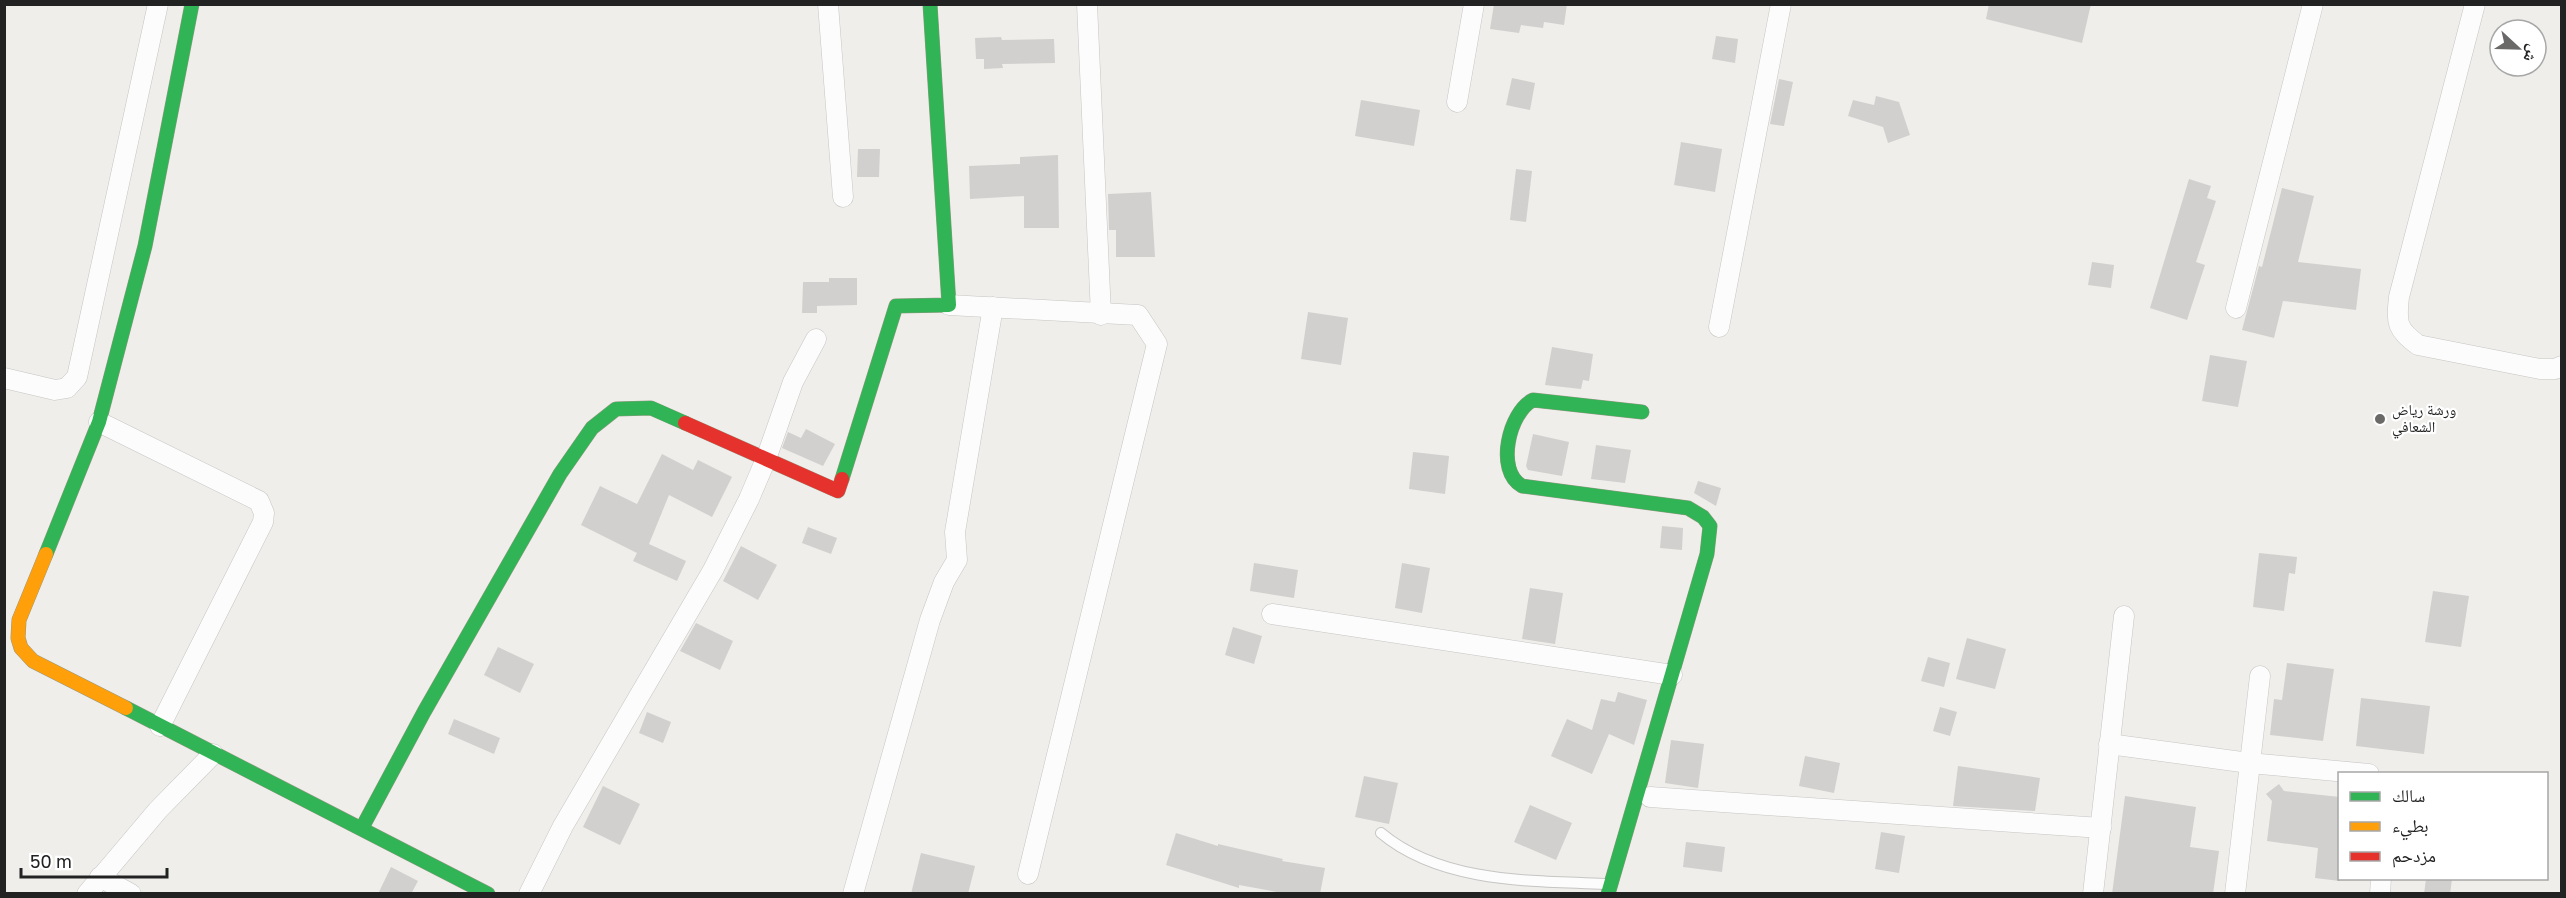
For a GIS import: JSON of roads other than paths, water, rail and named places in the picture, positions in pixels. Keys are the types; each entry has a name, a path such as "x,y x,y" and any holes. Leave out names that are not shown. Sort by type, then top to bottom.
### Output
{"street":[{"path":"4,378 55,390 67,388 77,377 158,4"},
{"path":"192,4 145,246 99,422 19,620 15,638 21,651 33,661 213,754 363,826 488,894"},
{"path":"828,4 843,197"},
{"path":"930,4 949,305"},
{"path":"1088,4 1101,315"},
{"path":"1457,102 1474,4"},
{"path":"1719,327 1781,4"},
{"path":"2235,308 2313,4"},
{"path":"2475,4 2399,297 2397,316 2402,333 2418,345 2540,369 2555,369 2562,366"},
{"path":"363,826 424,712 560,474 592,428 616,409 651,408 838,491 896,306 949,305 1101,315 1138,315 1157,344 1028,874"},
{"path":"853,894 930,620 944,582 957,560 955,532 993,308"},
{"path":"529,894 563,826 713,570 766,459 793,382 816,339"},
{"path":"1612,890 1712,531 1709,521 1702,514 1688,508 1529,488 1517,483 1512,477 1508,444 1516,415 1521,408 1533,400 1642,412"},
{"path":"99,422 259,501 264,513 263,522 160,726"},
{"path":"1272,614 1671,675"},
{"path":"2093,894 2124,616"},
{"path":"2235,894 2260,676"},
{"path":"2109,744 2249,763 2347,772"},
{"path":"87,894 158,810 213,754"},
{"path":"1650,797 2101,828"},
{"path":"100,877 131,894"}],"lane":[{"path":"1381,833 1400,849 1438,864 1511,880 1612,890"}],"place":[{"name":"ورشة رياض الشعافي","path":"2380,419"}]}
